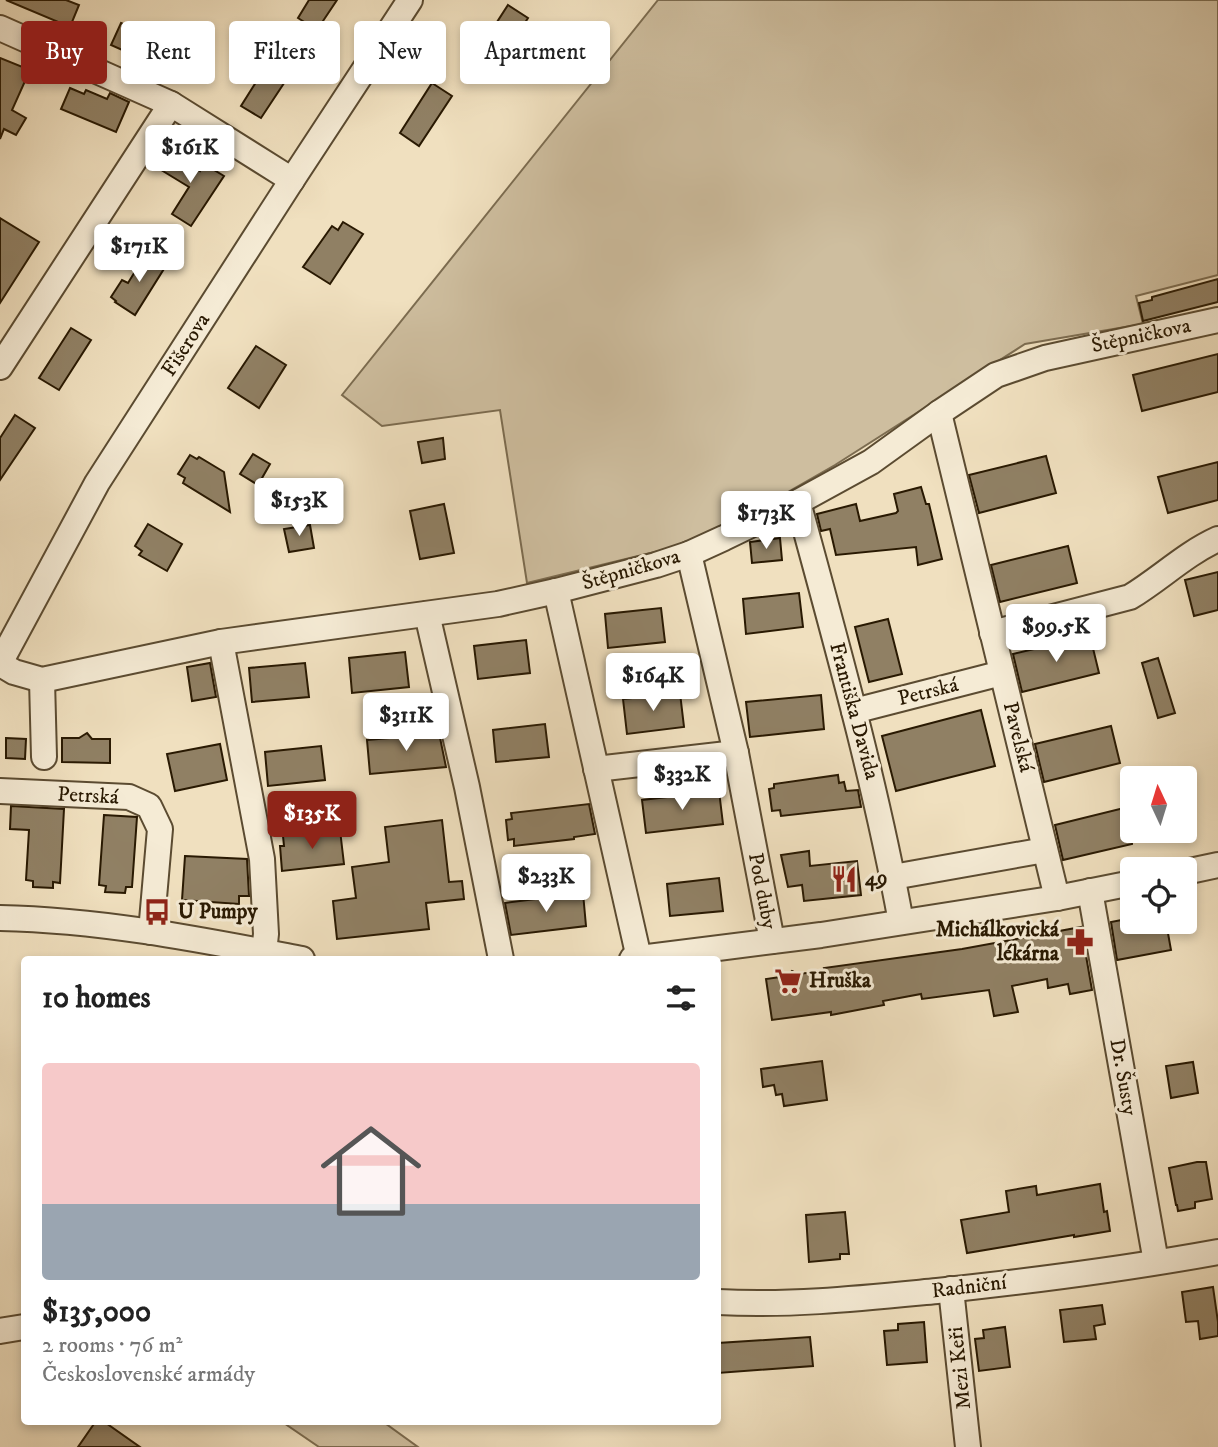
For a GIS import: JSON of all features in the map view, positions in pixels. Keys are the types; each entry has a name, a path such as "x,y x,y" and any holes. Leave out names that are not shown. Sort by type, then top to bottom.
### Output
{"street":[{"name":"Fišerova","path":"0,663 97,483 410,0"},
{"path":"0,28 171,104 292,180"},
{"path":"0,367 171,104"},
{"name":"Štěpničkova","path":"42,680 220,642 498,604 656,565 689,554 798,502 871,462 939,412 996,375 1045,358 1218,320"},
{"name":"Pavelská","path":"939,412 1057,898"},
{"name":"Františka Davida","path":"798,502 855,711 901,922"},
{"path":"992,633 1130,597 1178,562 1218,539"},
{"name":"Pod duby","path":"689,554 736,753 772,941"},
{"path":"556,591 639,956"},
{"path":"427,614 467,787 500,956"},
{"path":"220,642 262,859 266,934 264,952"},
{"path":"0,663 14,672 42,680 44,757"},
{"name":"Petrská","path":"855,711 1002,673"},
{"path":"596,769 736,753"},
{"name":"Petrská","path":"0,791 129,797 149,806 160,829 152,923"},
{"path":"892,877 1045,850"},
{"path":"1197,870 1218,866"},
{"path":"655,956 901,922 1057,898 1120,885"},
{"name":"Dr. Šusty","path":"1090,891 1156,1262"},
{"path":"0,918 152,923 286,956"},
{"name":"Radniční","path":"721,1303 848,1300 1120,1269 1218,1252"},
{"name":"Mezi Keři","path":"951,1289 968,1447"},
{"path":"0,1331 21,1328"}],"shaded area":[{"path":"658,0 1218,0 1218,275 1136,296 1143,324 1025,344 835,465 704,540 527,583 500,410 382,426 342,395 591,84 610,84 610,60"},
{"path":"287,1425 388,1425 418,1447 319,1447"}],"building":[{"path":"6,0 66,0 79,5 72,21 56,21"},
{"path":"309,0 337,0 323,21 303,21 298,18"},
{"path":"508,5 528,18 526,21 498,21"},
{"path":"121,23 121,49 111,45"},
{"path":"0,58 21,66 21,84 24,84 12,110 26,118 16,135 4,129 0,139"},
{"path":"255,84 283,84 261,118 241,106"},
{"path":"431,84 452,96 419,146 400,133"},
{"path":"70,88 84,94 86,90 107,99 110,93 129,102 116,132 61,109"},
{"path":"164,148 200,171 204,164 224,176 191,226 172,214 189,187 153,165"},
{"path":"0,218 39,242 0,303"},
{"path":"343,222 363,234 330,284 303,267 332,226 338,230"},
{"path":"147,252 167,264 135,315 111,297 122,280 128,283"},
{"path":"1218,279 1218,302 1143,321 1139,303"},
{"path":"71,328 91,340 59,390 39,378"},
{"path":"256,346 286,365 259,408 228,388"},
{"path":"1218,354 1218,392 1142,411 1133,375"},
{"path":"15,415 35,428 0,480 0,438"},
{"path":"443,438 445,459 422,463 418,442"},
{"path":"253,454 270,464 258,485 240,474"},
{"path":"190,455 197,459 199,457 224,472 230,512 183,483 185,478 178,474"},
{"path":"1046,456 1056,493 979,513 969,475"},
{"path":"1218,462 1218,500 1168,513 1158,477"},
{"path":"921,487 926,504 929,504 942,559 918,565 916,547 836,555 830,529 821,531 817,514 856,504 860,521 896,513 898,511 894,494"},
{"path":"444,504 454,553 420,559 410,511"},
{"path":"148,524 182,544 167,571 139,555 142,551 135,546"},
{"path":"310,525 314,548 289,552 284,529"},
{"path":"780,538 782,560 752,563 750,542"},
{"path":"1068,546 1077,583 1000,602 991,565"},
{"path":"1218,572 1218,610 1194,616 1185,580"},
{"path":"799,593 803,627 746,634 743,599"},
{"path":"661,608 665,642 608,648 605,614"},
{"path":"888,619 902,674 869,682 855,627"},
{"path":"1090,636 1099,673 1022,692 1013,654"},
{"path":"526,640 530,673 478,679 474,646"},
{"path":"405,652 409,687 352,693 349,658"},
{"path":"1158,658 1175,713 1158,718 1142,663"},
{"path":"210,663 216,697 192,701 187,667"},
{"path":"305,663 309,697 252,702 249,668"},
{"path":"680,693 684,727 627,734 623,699"},
{"path":"821,695 824,729 750,737 746,702"},
{"path":"981,710 995,766 896,791 882,736"},
{"path":"545,724 549,757 496,762 493,730"},
{"path":"1111,726 1120,763 1044,782 1035,744"},
{"path":"438,728 446,767 370,774 367,740 423,735 423,730"},
{"path":"87,733 92,739 110,739 110,763 62,762 62,738 79,738"},
{"path":"6,738 26,739 25,759 6,758"},
{"path":"220,744 227,780 175,791 167,754"},
{"path":"321,746 325,780 268,786 265,752"},
{"path":"838,775 839,783 844,782 846,791 858,790 861,807 781,816 780,810 772,811 769,789 774,788 774,784"},
{"path":"719,791 723,824 646,833 642,800"},
{"path":"589,804 595,834 514,846 514,839 508,840 506,820 512,819 511,813"},
{"path":"11,806 64,809 60,883 53,882 53,888 33,887 33,881 26,880 29,830 10,829"},
{"path":"1120,809 1120,844 1132,844 1063,860 1055,825"},
{"path":"104,815 137,817 132,887 126,887 125,893 105,892 106,886 99,885"},
{"path":"442,820 449,882 462,881 464,899 426,903 429,929 337,939 333,901 356,898 352,867 389,862 385,827"},
{"path":"340,830 344,864 282,871 280,846 284,846 283,836"},
{"path":"809,851 810,866 857,861 861,895 804,901 802,885 788,887 781,855"},
{"path":"185,856 247,859 249,896 239,896 239,904 182,900"},
{"path":"719,878 723,911 670,916 667,884"},
{"path":"583,893 586,926 511,935 505,903"},
{"path":"1120,920 1120,934 1168,934 1171,950 1117,960 1111,922"},
{"path":"1081,927 1092,990 1070,994 1068,984 1048,988 1047,979 1012,986 1018,1012 994,1016 989,990 922,999 921,994 883,1001 884,1005 831,1015 831,1012 772,1020 766,979 787,976 792,971 798,974 825,971 824,968 962,949"},
{"path":"822,1061 827,1100 784,1106 782,1094 776,1095 774,1085 763,1087 761,1069"},
{"path":"1193,1062 1198,1093 1171,1098 1166,1066"},
{"path":"1206,1162 1212,1199 1195,1202 1195,1208 1178,1211 1169,1168"},
{"path":"1100,1184 1110,1231 967,1253 961,1220 1009,1212 1006,1191 1036,1186 1037,1195"},
{"path":"845,1212 849,1254 840,1254 840,1259 809,1262 806,1215"},
{"path":"1213,1287 1218,1336 1200,1339 1198,1321 1186,1322 1182,1292"},
{"path":"1102,1305 1105,1324 1094,1326 1096,1339 1064,1342 1060,1310"},
{"path":"924,1322 927,1362 887,1365 884,1331 898,1330 898,1324"},
{"path":"1005,1327 1010,1367 979,1371 975,1339 984,1338 983,1330"},
{"path":"810,1337 813,1366 721,1373 721,1343"},
{"path":"93,1425 109,1425 140,1447 78,1447"}],"place":[{"name":"49","path":"844,879"},
{"name":"U Pumpy","path":"157,912"},
{"name":"Michálkovická lékárna","path":"1080,942"},
{"name":"Hruška","path":"788,981"}]}
